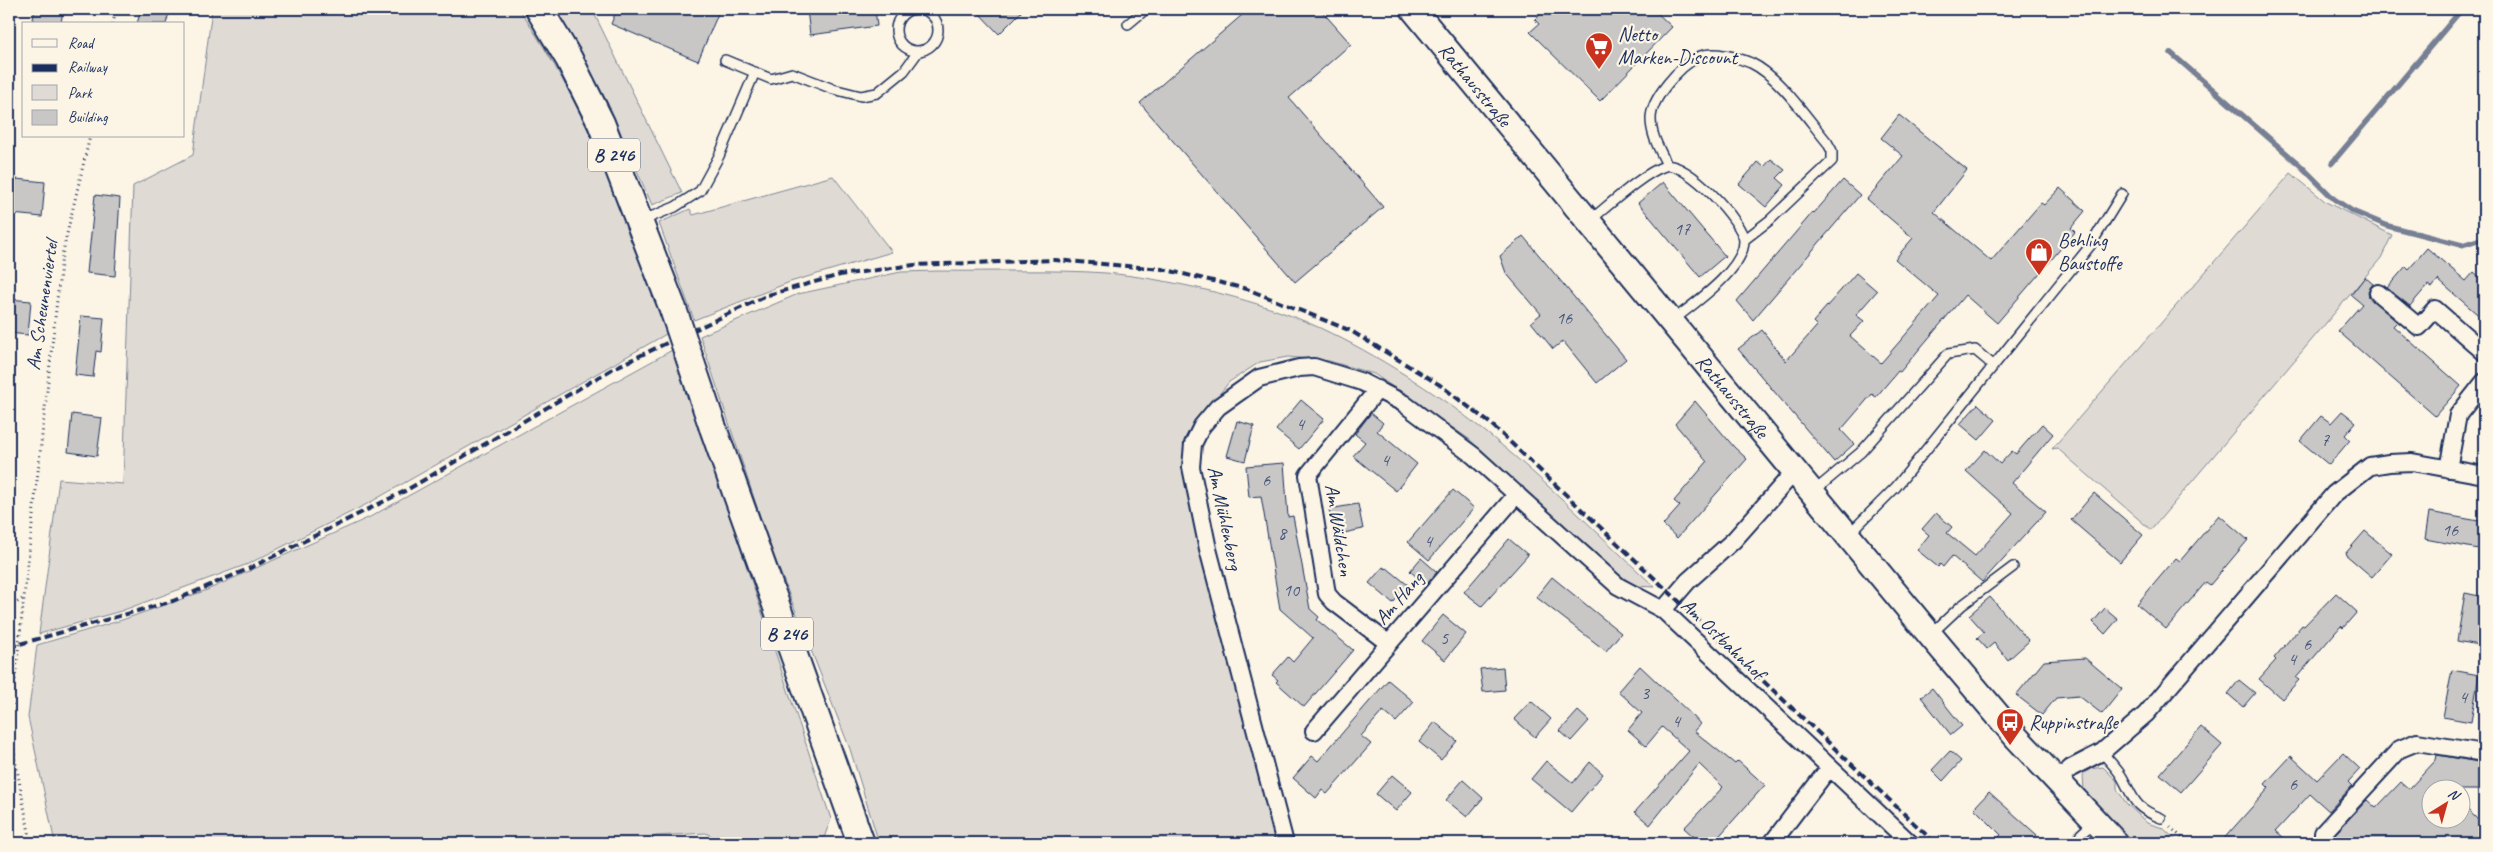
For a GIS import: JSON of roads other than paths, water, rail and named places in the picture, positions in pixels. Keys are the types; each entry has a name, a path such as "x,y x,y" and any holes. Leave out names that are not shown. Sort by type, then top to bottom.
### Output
{"main road":[{"name":"B 246","path":"539,9 569,58 601,123 640,221 673,309 712,425 861,843"},
{"name":"Rathausstraße","path":"1413,9 1930,635 2056,781 2116,843"}],"street":[{"path":"2378,293 2419,327 2434,309 2484,352"},
{"name":"Am Mühlenberg","path":"1285,843 1197,502 1191,467 1193,444 1202,426 1218,407 1259,378 1277,372 1314,367 1344,375 1378,389 1429,421 1474,456 1618,586 1663,610"},
{"path":"2448,468 2458,415 2484,382"},
{"name":"Am Wäldchen","path":"1378,389 1308,475 1328,594 1334,602 1388,643"},
{"path":"2056,781 2071,768 2102,752 2146,714 2334,494 2353,478 2370,466 2412,462 2484,475"},
{"name":"Am Ostbahnhof","path":"1795,471 1734,540 1688,582 1663,610 1910,843"},
{"name":"Am Hang","path":"1314,731 1517,494"},
{"path":"2324,843 2323,833 2400,749 2416,742 2484,753"},
{"path":"1772,843 1829,768"}],"lane":[{"path":"1128,24 1146,9"},
{"path":"725,60 771,79 792,73 833,89 861,96 877,93 904,71 918,52 930,47 935,42 938,29 937,23 928,13 915,10 902,16 896,29 900,42 905,48 918,52"},
{"path":"1667,165 1654,139 1651,117 1661,93 1677,73 1699,57 1714,55 1751,63 1769,74 1827,142 1832,151 1832,161 1770,220 1744,240 1731,269 1711,289 1671,322"},
{"path":"640,221 674,206 700,191 719,156 754,72"},
{"path":"1588,222 1653,172 1667,165 1681,168 1699,180 1739,227 1744,240"},
{"path":"1848,535 1896,487 2090,246 2122,194"},
{"path":"1813,492 1861,452 1948,354 1975,350 1993,365"},
{"path":"1930,635 1961,606 2013,568"},
{"path":"2102,752 2122,777 2128,794 2145,812 2161,818"},
{"path":"2077,843 2081,834 2094,822"}],"waterway":[{"path":"2332,163 2462,9"},
{"path":"2171,53 2301,166 2334,199 2352,211 2388,226 2462,245 2484,238"}],"railway":[{"path":"9,647 173,601 248,569 405,491 614,368 768,295 840,275 914,265 1055,260 1162,269 1247,289 1351,331 1440,385 1491,424 1935,843"}],"place":[{"name":"Netto Marken-Discount","path":"1599,70"},
{"name":"Behling Baustoffe","path":"2039,276"},
{"name":"Ruppinstraße","path":"2010,746"}]}
